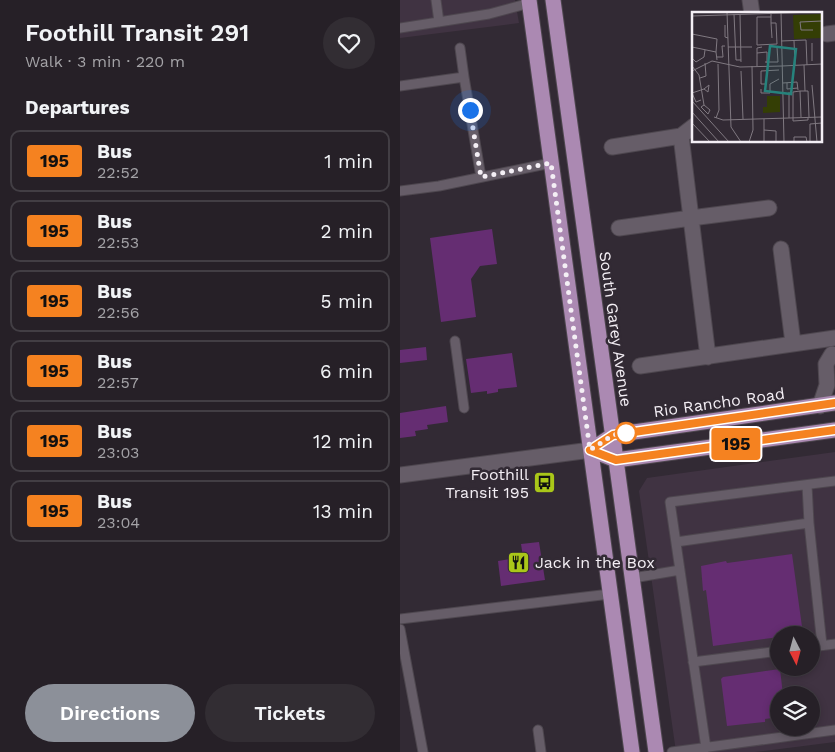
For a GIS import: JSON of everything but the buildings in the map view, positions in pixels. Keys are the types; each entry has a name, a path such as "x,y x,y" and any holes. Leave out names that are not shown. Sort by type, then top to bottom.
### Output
{"main road":[{"name":"South Garey Avenue","path":"553,0 656,752"},
{"path":"530,1 548,17 558,37"},
{"path":"530,1 632,752"},
{"name":"Rio Rancho Road","path":"590,450 613,435 828,404"},
{"path":"590,450 616,460 835,431"}],"street":[{"path":"612,147 681,136 692,128"},
{"path":"681,136 708,357"},
{"path":"619,228 769,208"},
{"path":"781,249 793,344"},
{"path":"640,366 793,344 833,347 826,364 828,404"},
{"path":"400,475 590,450"}],"lane":[{"path":"436,0 439,22"},
{"path":"400,28 489,14 530,1"},
{"path":"460,48 481,177"},
{"path":"400,86 464,77"},
{"path":"400,191 439,186 551,163"},
{"path":"455,341 464,408"},
{"path":"706,748 670,502 835,481"},
{"path":"807,485 822,645 835,644"},
{"path":"676,542 810,523"},
{"path":"633,578 680,570"},
{"path":"400,619 610,594"},
{"path":"400,629 423,752"},
{"path":"693,662 770,652"},
{"path":"538,730 541,752"},
{"path":"672,752 835,730"}],"shaded area":[{"path":"400,0 515,0 519,23 400,38"},
{"path":"835,452 835,742 755,752 676,752 639,491 647,478"}],"bus line":[{"name":"195","path":"835,403 613,435 590,450 616,460 835,430"}],"place":[{"name":"Foothill Transit 195","path":"545,483"},
{"name":"Jack in the Box","path":"519,562"}],"route":[{"path":"470,110 481,177 551,163 590,450 613,435 626,433"}]}
